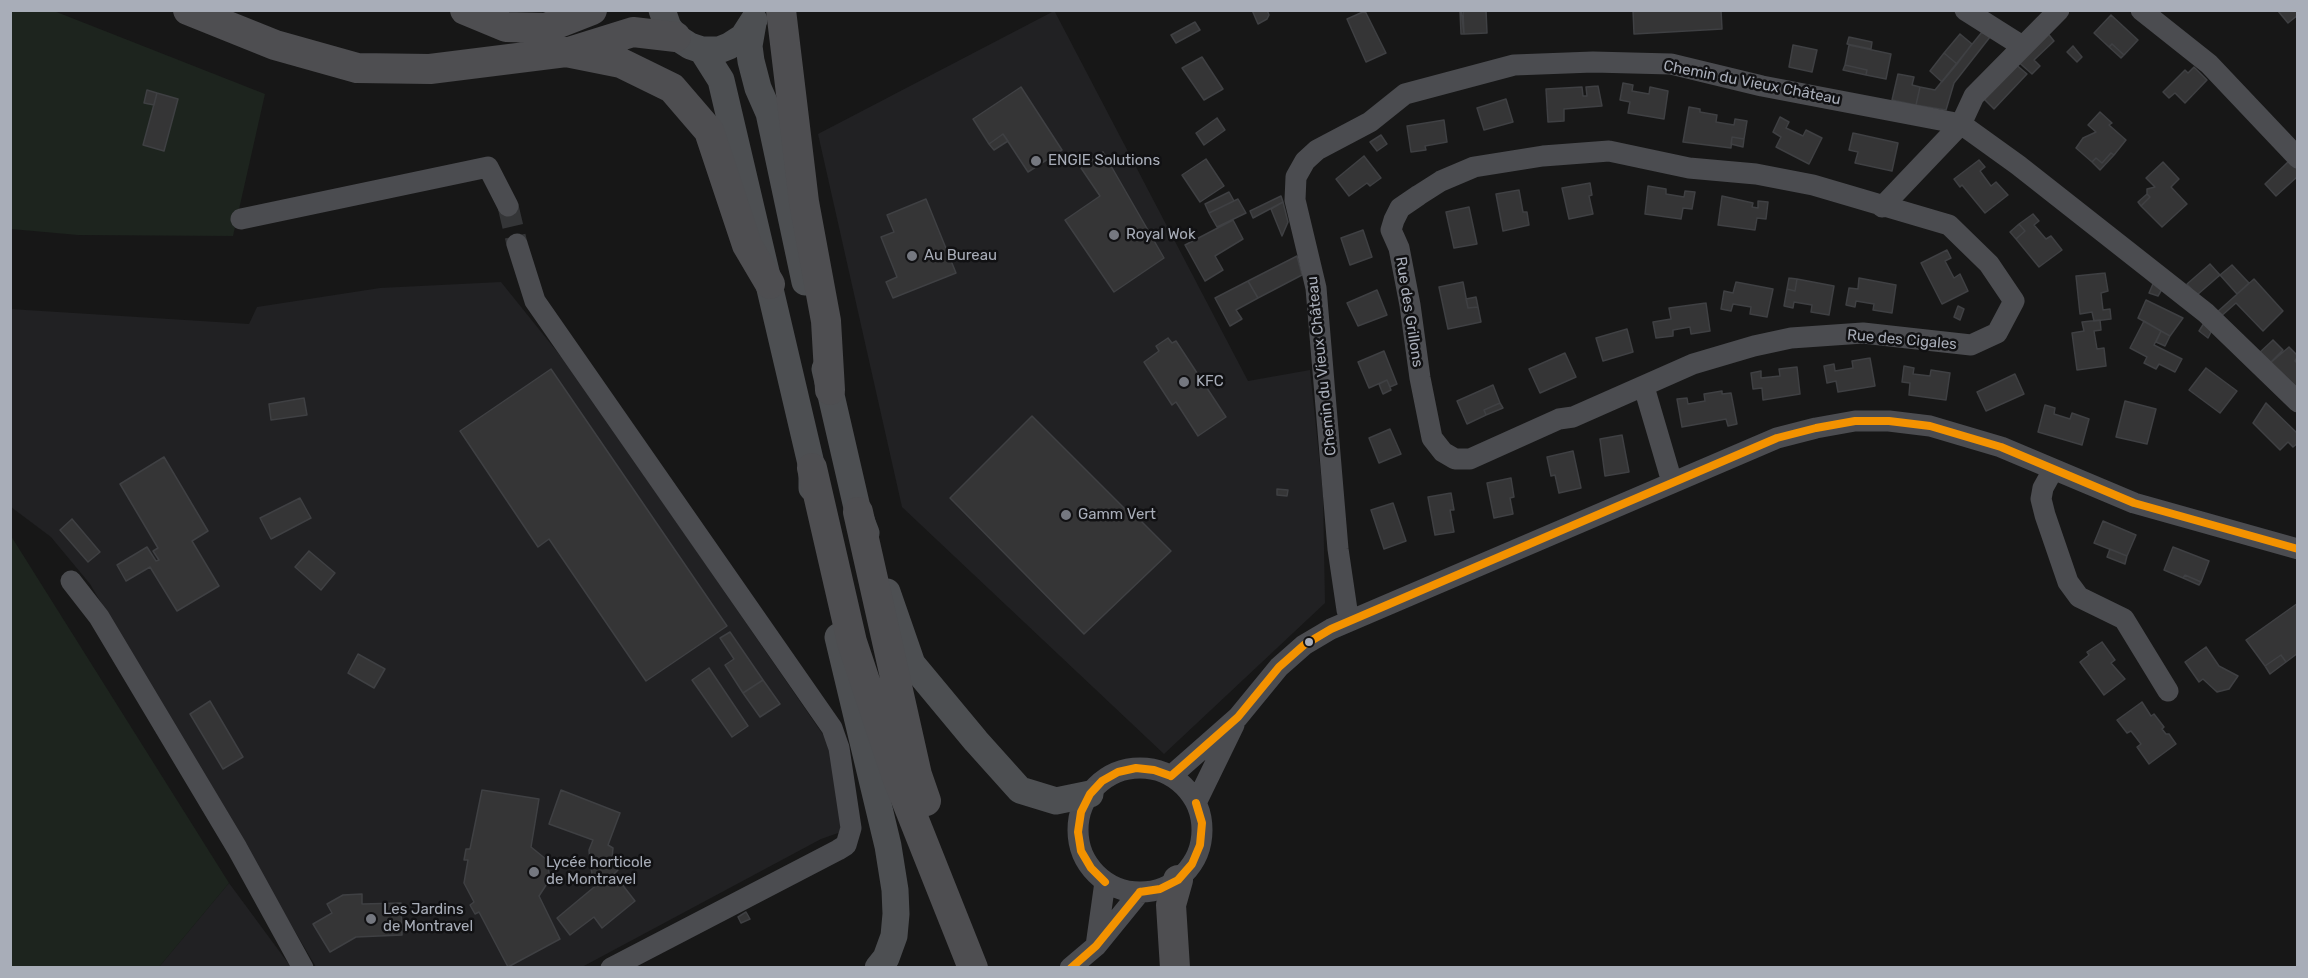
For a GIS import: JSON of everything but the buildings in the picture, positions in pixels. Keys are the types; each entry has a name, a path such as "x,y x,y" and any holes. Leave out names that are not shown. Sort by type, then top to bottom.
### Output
{"highway":[{"path":"188,10 275,45 357,68 430,69 566,52 633,32 689,43"},
{"path":"465,10 506,27 546,28 592,10"},
{"path":"781,10 804,202 826,321 830,390"},
{"path":"566,52 621,63 672,88 709,131 747,244 770,284"},
{"path":"812,468 852,642 897,777 973,968"},
{"path":"858,512 917,775 948,872 986,968"},
{"path":"1176,968 1171,905 1178,880"}],"main road":[{"path":"662,10 668,27 689,43 721,80 812,468 812,526 888,846 895,890 894,936 886,958 878,968"},
{"path":"689,43 719,50 743,37 755,17"},
{"path":"755,17 749,46 751,61 758,88 769,113 858,512 912,664 1020,790 1056,801 1090,795"}],"street":[{"path":"1965,10 2022,46"},
{"path":"1882,207 1961,124 1974,96 2059,10"},
{"path":"2140,10 2209,64 2298,158"},
{"name":"Chemin du Vieux Château","path":"1351,619 1347,610 1338,549 1316,288 1295,200 1296,177 1305,161 1317,150 1370,122 1405,94 1515,65 1593,62 1671,64 1762,86 1961,124 2018,165 2206,313 2298,402"},
{"name":"Rue des Grillons","path":"1644,387 1573,417 1559,419 1470,459 1455,459 1443,452 1432,438 1399,248 1391,230 1400,208 1441,181 1474,167 1543,156 1609,151 1689,168 1756,174 1813,185 1882,207"},
{"path":"241,219 488,167 508,206"},
{"name":"Rue des Cigales","path":"1644,387 1694,364 1754,346 1791,338 1863,333 1971,345 1997,333 2014,302 1989,264 1949,225 1882,207"},
{"path":"517,244 536,301 832,728 840,748 851,828 846,845 838,850 611,968"},
{"path":"1644,387 1672,482"},
{"path":"1171,776 1238,717 1279,667 1304,645 1351,619 1777,438 1816,428 1856,421 1930,426 2001,447 2134,503 2298,549"},
{"path":"2053,470 2043,488 2041,499 2068,582 2079,597 2124,619 2168,691"},
{"path":"71,580 99,617 237,848 303,968"},
{"path":"1196,803 1238,717"},
{"path":"1136,768 1154,770 1171,776 1185,788 1196,803 1202,824 1200,845 1192,864 1178,880 1160,889 1140,892 1122,890 1105,882 1091,868 1082,851 1078,832 1081,812 1090,795 1102,781 1118,772 1136,768"},
{"path":"1096,946 1105,882"},
{"path":"1070,968 1096,946 1140,892"}],"shaded area":[{"path":"10,11 54,11 265,94 233,236 78,235 11,229"},
{"path":"1054,11 1057,11 1055,12 1248,381 1310,370 1323,494 1325,603 1164,754 902,507 818,134"},
{"path":"501,282 571,369 835,752 841,832 821,839 582,967 316,967 90,584 51,537 11,507 10,309 249,324 257,307 380,288"},
{"path":"11,536 229,883 159,967 11,967"},
{"path":"229,883 291,967 159,967"}],"tunnel":[{"path":"508,206 517,244"}],"transit line":[{"path":"1171,776 1238,717 1279,667 1304,645 1331,629 1777,438 1816,428 1855,421 1889,421 1930,426 2001,447 2134,503 2298,549"},
{"path":"1105,882 1091,868 1081,851 1078,832 1081,812 1090,794 1102,781 1118,772 1136,768 1154,770 1171,776"},
{"path":"1140,892 1160,889 1178,880 1192,864 1200,845 1202,823 1196,803"},
{"path":"1071,968 1096,946 1140,892"}],"place":[{"name":"ENGIE Solutions","path":"1036,161"},
{"name":"Royal Wok","path":"1114,235"},
{"name":"Au Bureau","path":"912,256"},
{"name":"KFC","path":"1184,382"},
{"name":"Gamm Vert","path":"1066,515"},
{"name":"Lycée horticole de Montravel","path":"534,872"},
{"name":"Les Jardins de Montravel","path":"371,919"}]}
